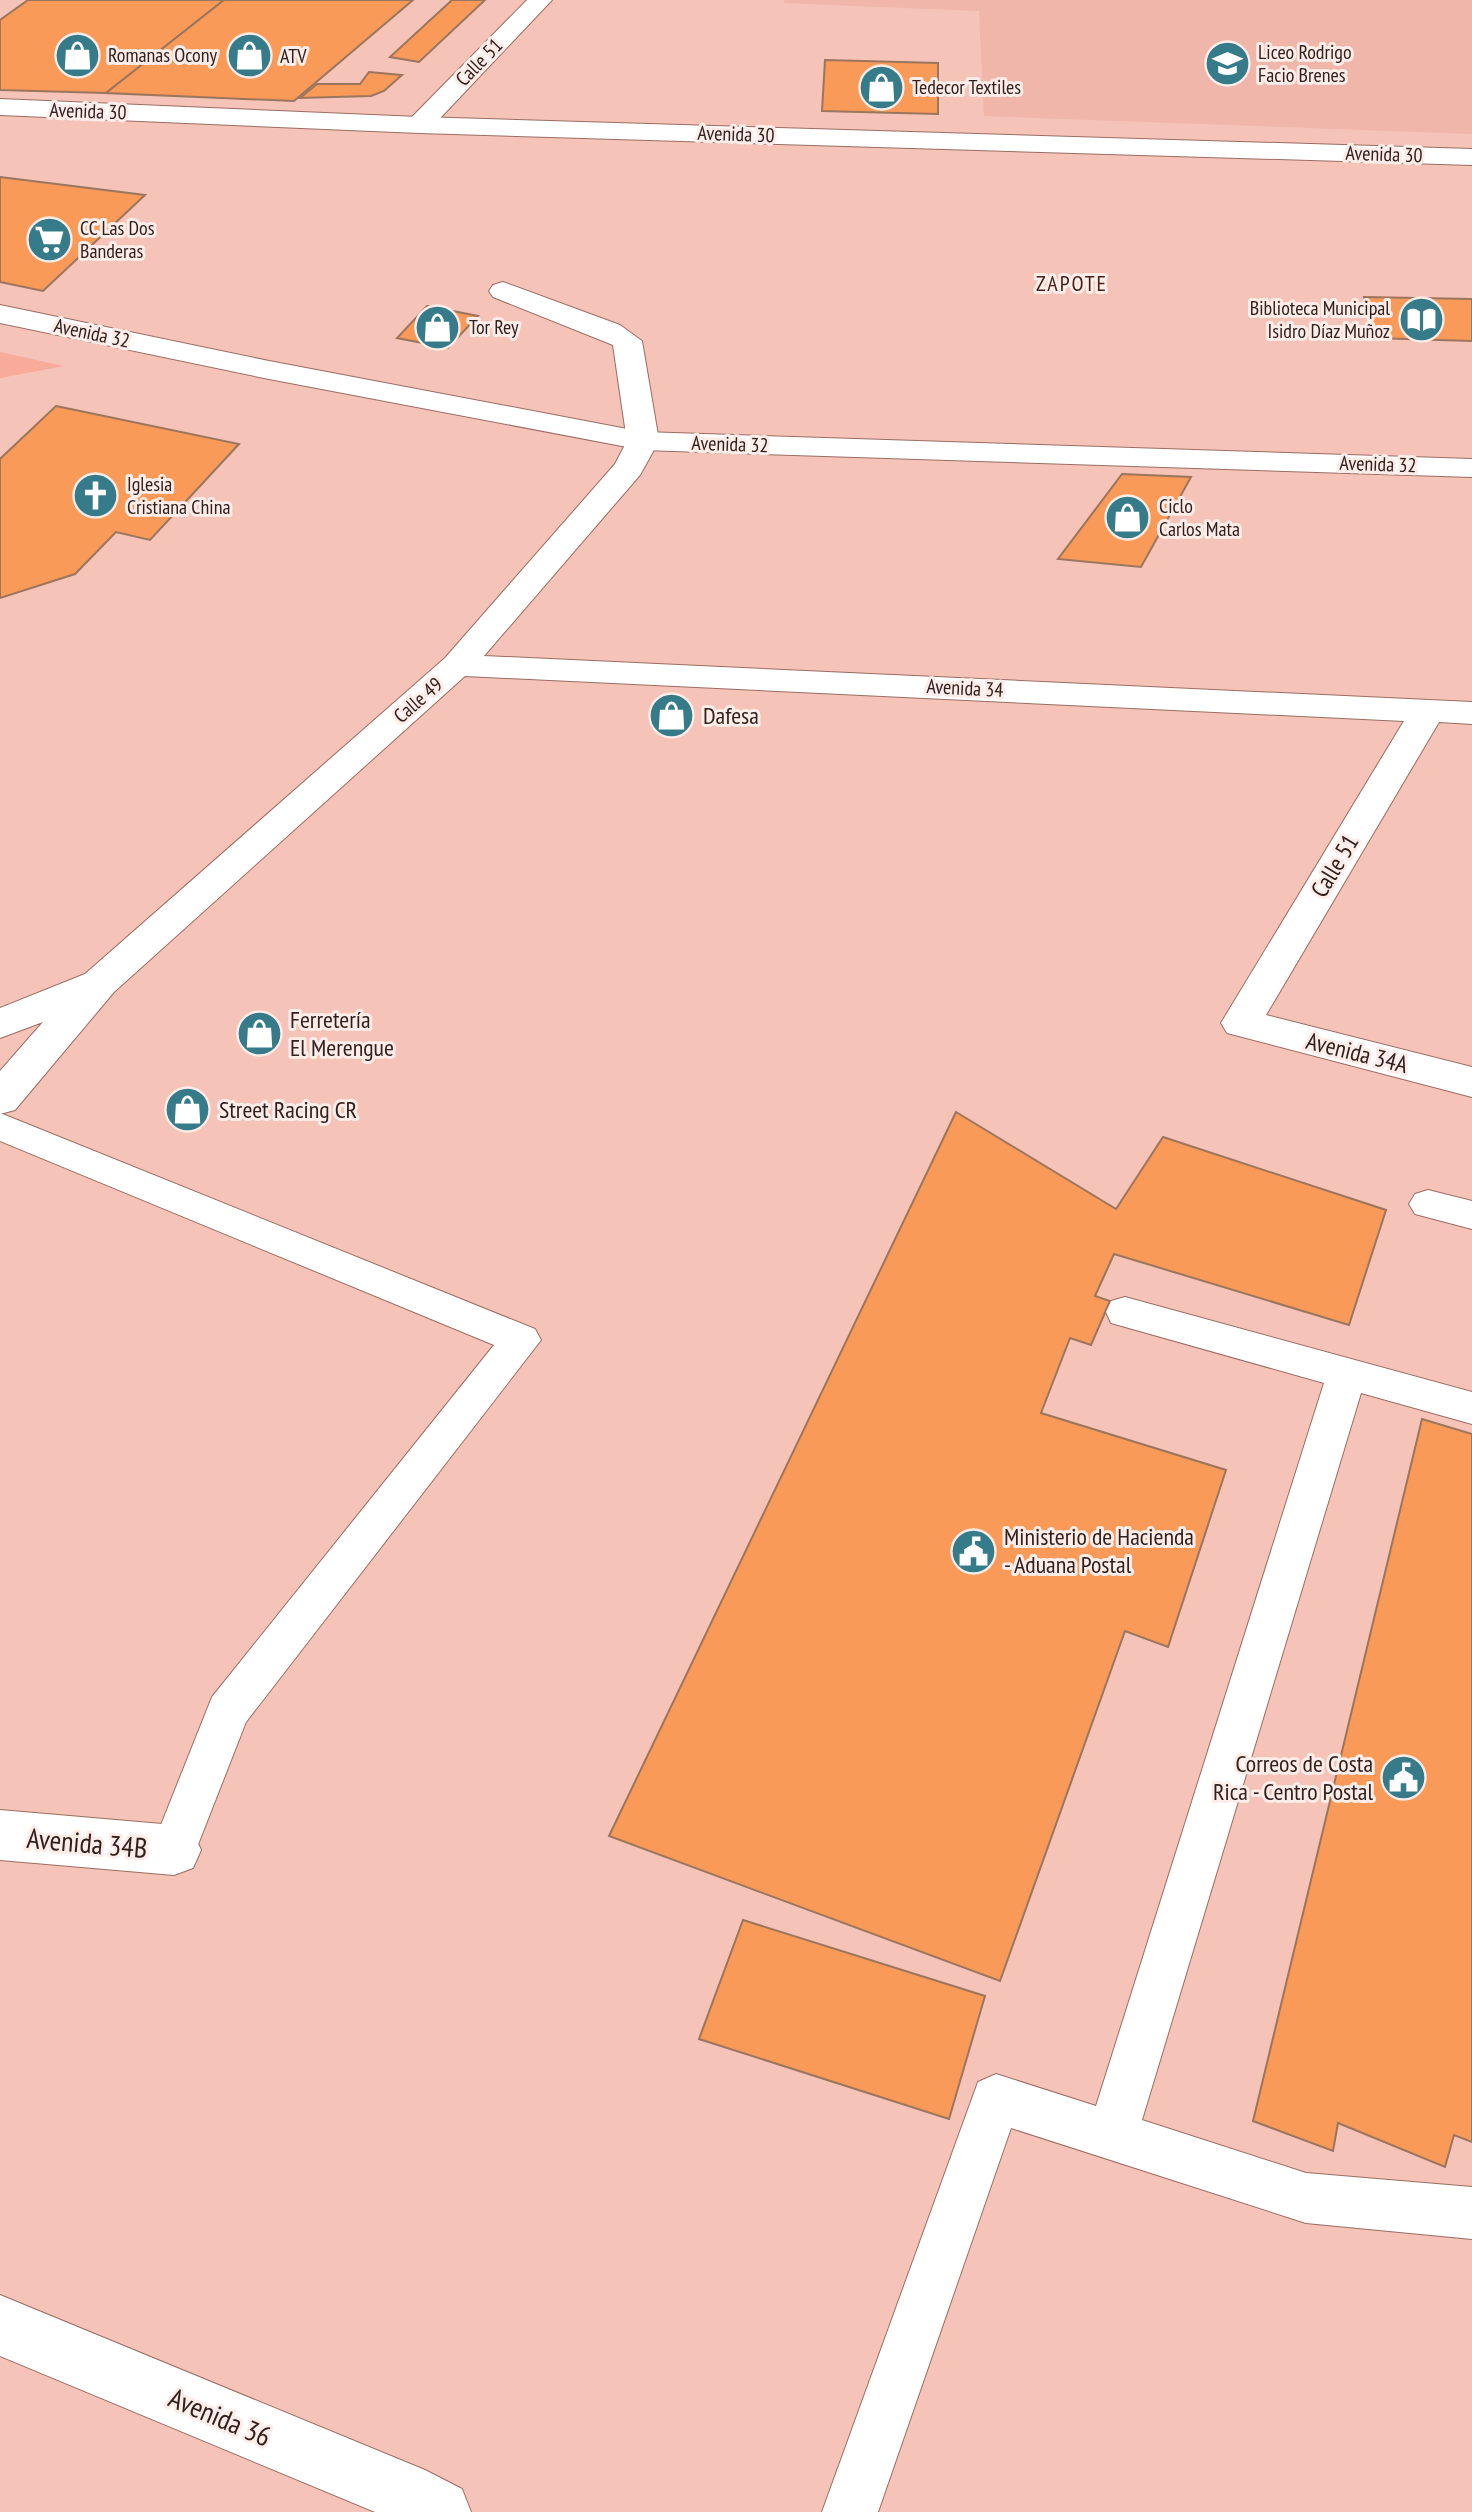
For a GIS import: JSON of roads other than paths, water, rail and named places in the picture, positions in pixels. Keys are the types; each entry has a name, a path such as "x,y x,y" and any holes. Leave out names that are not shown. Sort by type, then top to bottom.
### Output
{"street":[{"name":"Calle 51","path":"419,125 540,0"},
{"name":"Avenida 30","path":"0,107 419,125 1472,157"},
{"path":"503,291 610,331 627,341 632,355 643,441"},
{"name":"Avenida 32","path":"0,314 269,370 643,441 1472,468"},
{"name":"Calle 49","path":"0,1099 100,982 457,665 629,468 643,441"},
{"name":"Avenida 34","path":"457,665 1472,713"},
{"name":"Calle 51","path":"1241,1023 1429,709"},
{"path":"0,1024 100,982"},
{"name":"Avenida 34A","path":"1241,1023 1472,1082"},
{"name":"Avenida 34B","path":"0,1835 174,1850"},
{"name":"Avenida 36","path":"0,2325 403,2492 439,2512"}],"lane":[{"path":"0,1126 521,1340 287,1632 228,1711 174,1850"},
{"path":"1428,1204 1472,1215"},
{"path":"1125,1312 1472,1408"},
{"path":"1112,2136 1347,1373"},
{"path":"850,2512 996,2099 1306,2198 1472,2213"}],"place":[{"name":"Romanas Ocony","path":"77,55"},
{"name":"ATV","path":"249,56"},
{"name":"Liceo Rodrigo Facio Brenes","path":"1227,63"},
{"name":"Tedecor Textiles","path":"881,87"},
{"name":"CC Las Dos Banderas","path":"49,239"},
{"name":"Biblioteca Municipal Isidro Díaz Muñoz","path":"1421,319"},
{"name":"Tor Rey","path":"438,327"},
{"name":"Iglesia Cristiana China","path":"96,495"},
{"name":"Ciclo Carlos Mata","path":"1128,518"},
{"name":"Dafesa","path":"672,716"},
{"name":"Ferretería El Merengue","path":"259,1034"},
{"name":"Street Racing CR","path":"188,1110"},
{"name":"Ministerio de Hacienda - Aduana Postal","path":"973,1551"},
{"name":"Correos de Costa Rica - Centro Postal","path":"1404,1778"}],"district":[{"name":"ZAPOTE","path":"1072,283"}]}
